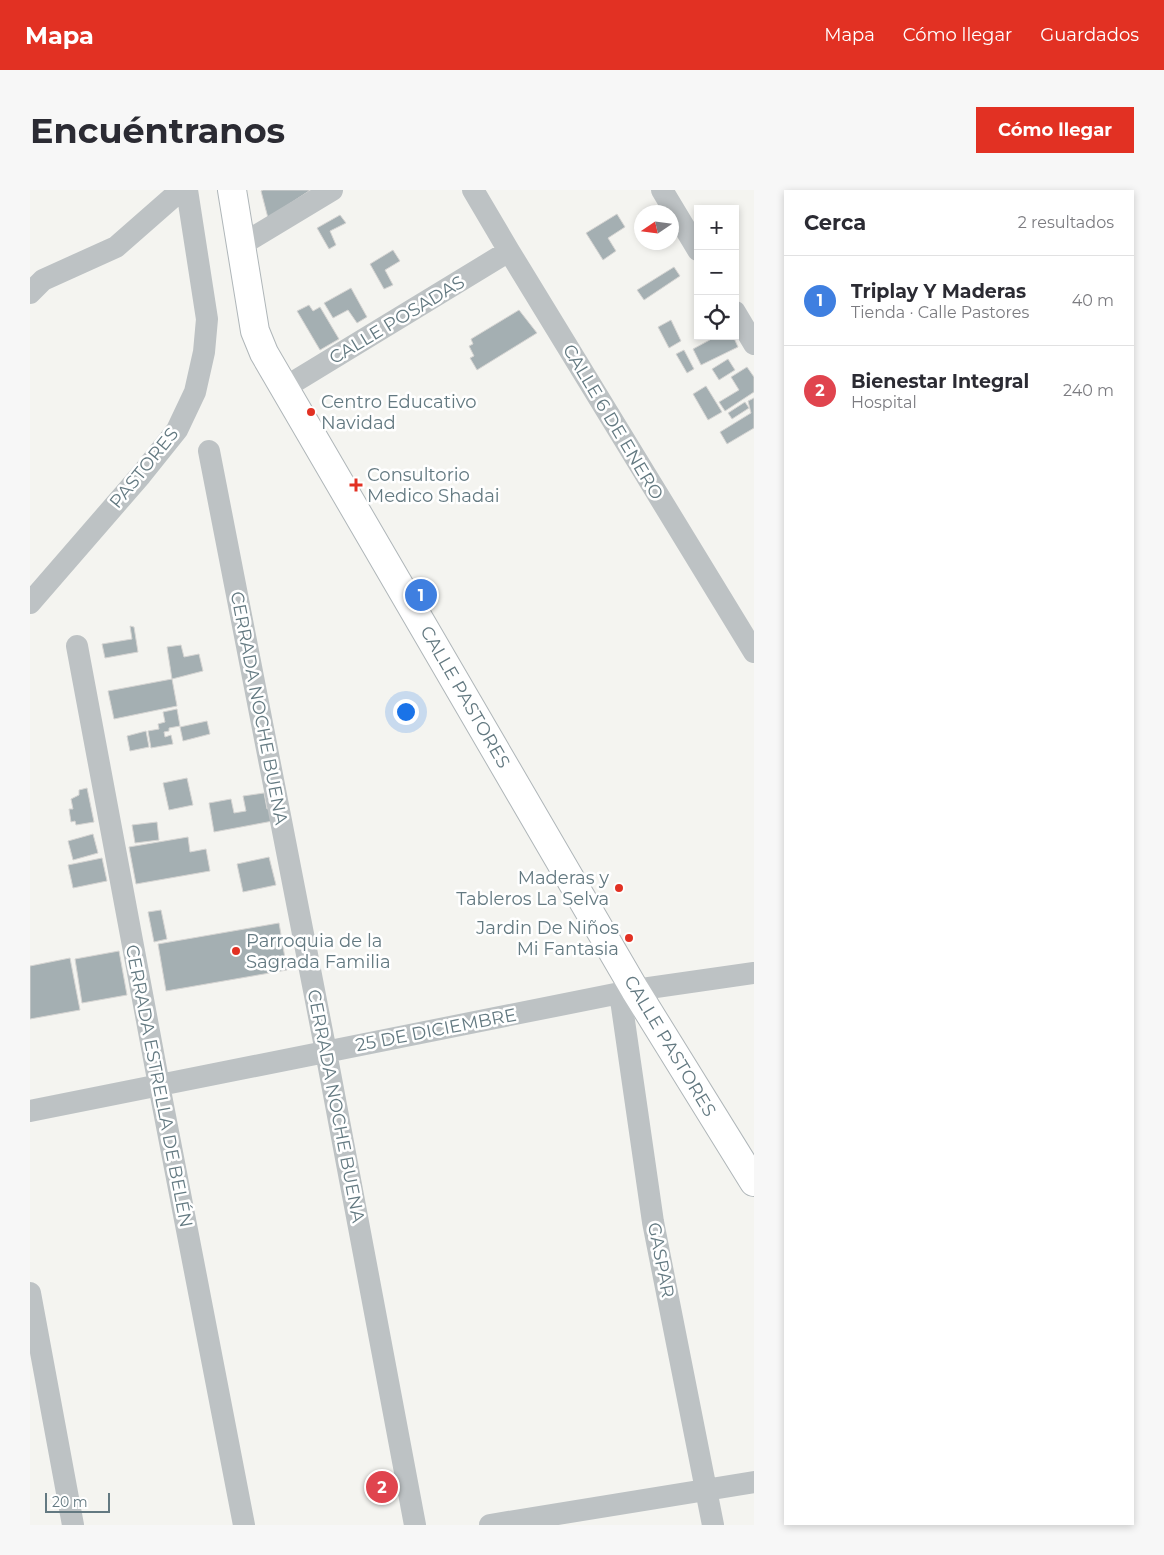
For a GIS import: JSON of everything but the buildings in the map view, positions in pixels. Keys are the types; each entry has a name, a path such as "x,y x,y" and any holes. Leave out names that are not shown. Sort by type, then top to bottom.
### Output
{"street":[{"path":"30,293 43,280 116,247 181,190"},
{"name":"PASTORES","path":"30,603 141,475 177,430 195,392 204,352 207,319 187,190"},
{"name":"CALLE PASTORES","path":"232,190 255,331 264,353 628,991 754,1182"},
{"path":"241,245 332,190"},
{"name":"CALLE 6 DE ENERO","path":"474,190 509,251 754,652"},
{"path":"662,190 694,243"},
{"name":"CALLE POSADAS","path":"284,388 509,251"},
{"path":"739,319 754,344"},
{"name":"CERRADA NOCHE BUENA","path":"210,451 415,1525"},
{"name":"CERRADA ESTRELLA DE BELÉN","path":"77,646 244,1525"},
{"name":"25 DE DICIEMBRE","path":"30,1111 628,991 754,973"},
{"name":"GASPAR","path":"628,991 653,1222 713,1525"},
{"path":"30,1293 73,1525"},
{"path":"490,1525 754,1482"}],"place":[{"name":"Centro Educativo Navidad","path":"311,412"},
{"name":"Consultorio Medico Shadai","path":"356,485"},
{"name":"Triplay Y Maderas","path":"421,595"},
{"name":"Maderas y Tableros La Selva","path":"619,888"},
{"name":"Jardin De Niños Mi Fantasia","path":"629,938"},
{"name":"Parroquia de la Sagrada Familia","path":"236,951"},
{"name":"Bienestar Integral","path":"382,1487"}]}
